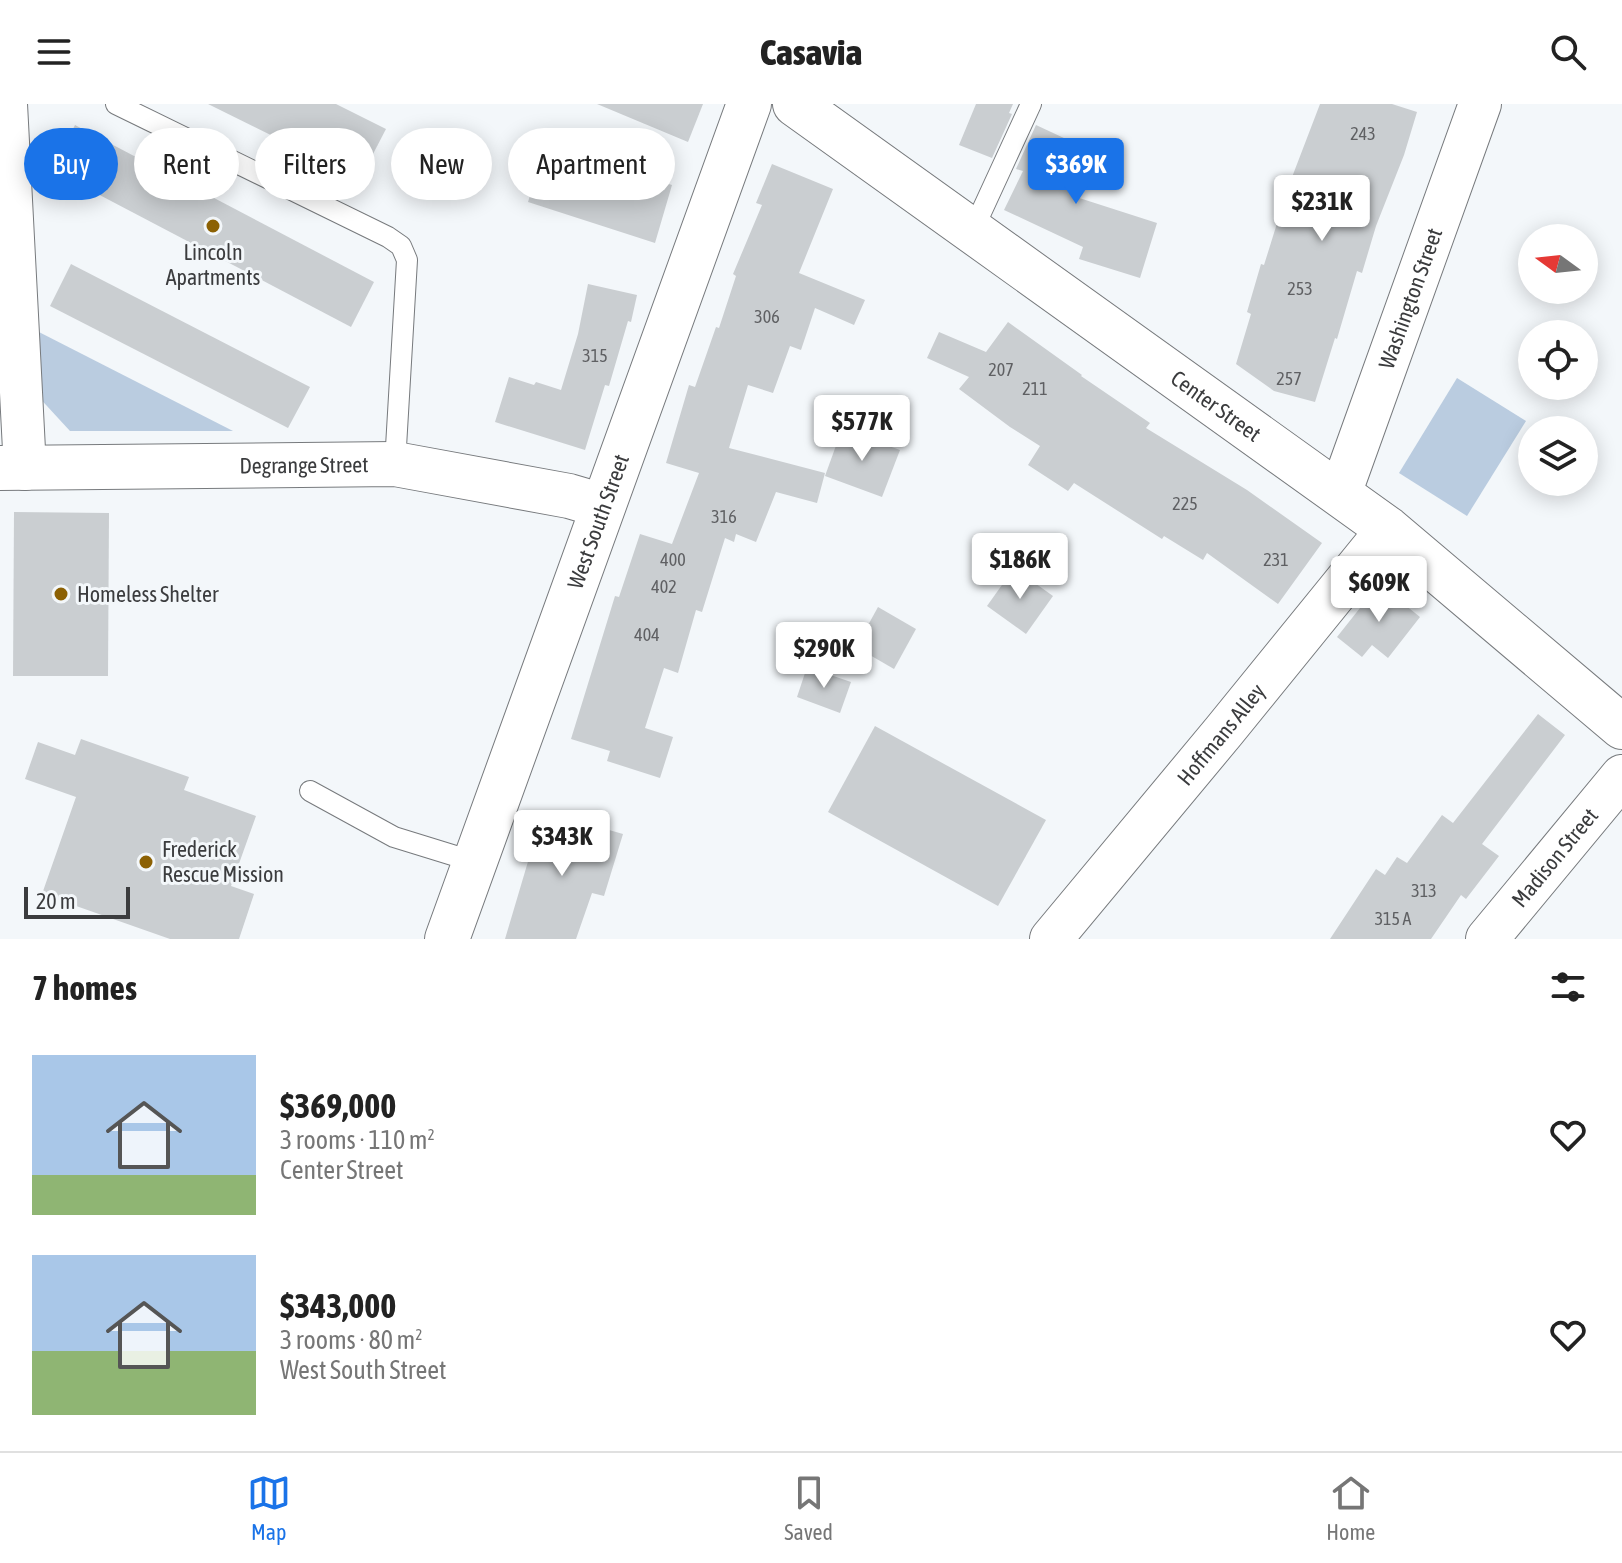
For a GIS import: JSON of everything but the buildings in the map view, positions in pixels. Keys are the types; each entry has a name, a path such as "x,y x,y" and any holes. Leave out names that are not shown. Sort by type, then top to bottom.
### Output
{"street":[{"path":"6,104 12,468"},
{"name":"West South Street","path":"447,939 749,104"},
{"name":"Center Street","path":"795,104 1388,529 1622,727"},
{"name":"Washington Street","path":"1340,494 1480,104"},
{"name":"Degrange Street","path":"12,468 395,464 569,496 603,506"},
{"name":"Hoffmans Alley","path":"1051,939 1388,529"},
{"name":"Madison Street","path":"1487,939 1622,776"}],"lane":[{"path":"116,104 401,246 407,260 395,464"},
{"path":"973,230 1031,104"},
{"path":"310,791 394,837 475,862"}],"shaded area":[{"path":"35,330 233,431 70,431 35,393"},
{"path":"1457,378 1518,416 1518,434 1467,516 1399,473"}],"place":[{"name":"Lincoln Apartments","path":"213,226"},
{"name":"Homeless Shelter","path":"61,594"},
{"name":"Frederick Rescue Mission","path":"146,862"}]}
